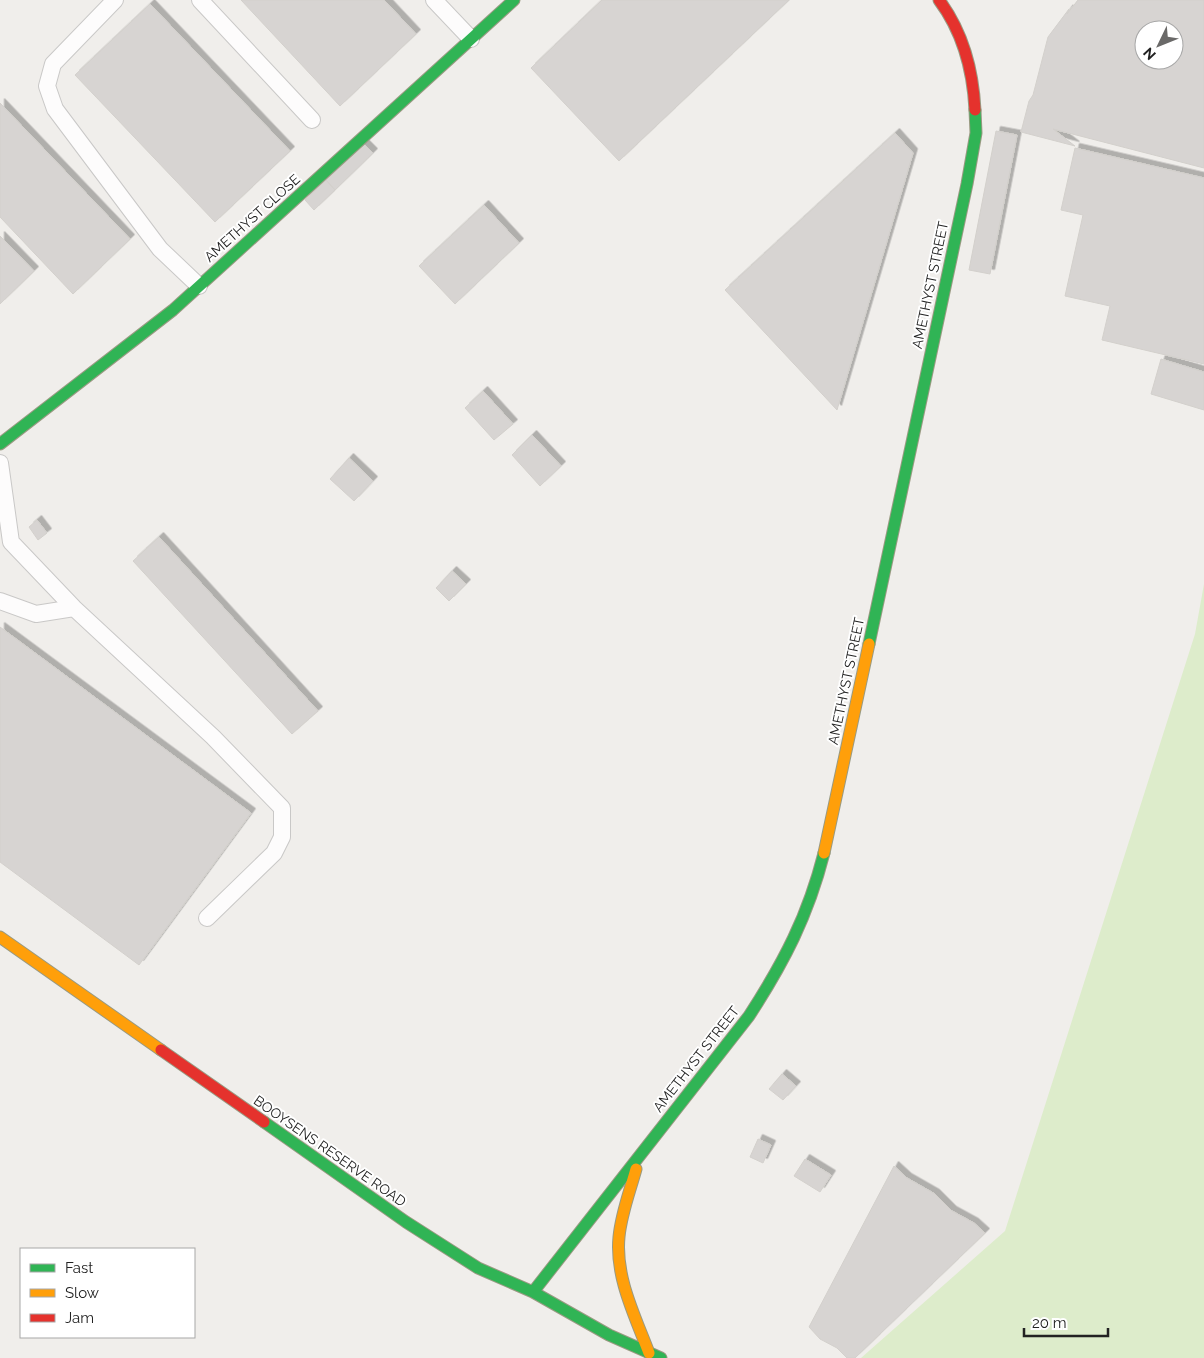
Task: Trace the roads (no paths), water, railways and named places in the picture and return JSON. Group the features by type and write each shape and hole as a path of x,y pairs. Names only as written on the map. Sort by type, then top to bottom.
{"street":[{"name":"AMETHYST CLOSE","path":"0,444 173,310 514,0"},
{"name":"AMETHYST STREET","path":"533,1292 748,1016 768,987 804,918 820,868 959,223 976,133 974,88 967,55 951,16 939,0"},
{"name":"BOOYSENS RESERVE ROAD","path":"0,936 406,1222 478,1268 533,1292 609,1336 661,1358"},
{"path":"640,1155 622,1217 618,1238 618,1260 625,1287 649,1353"}],"lane":[{"path":"115,0 53,64 46,86 55,108 160,248 199,286"},
{"path":"200,0 312,120"},
{"path":"434,0 470,39"},
{"path":"0,463 11,542 74,608 213,737 282,808 282,837 274,853 207,918"},
{"path":"0,601 36,614 74,608"}]}
